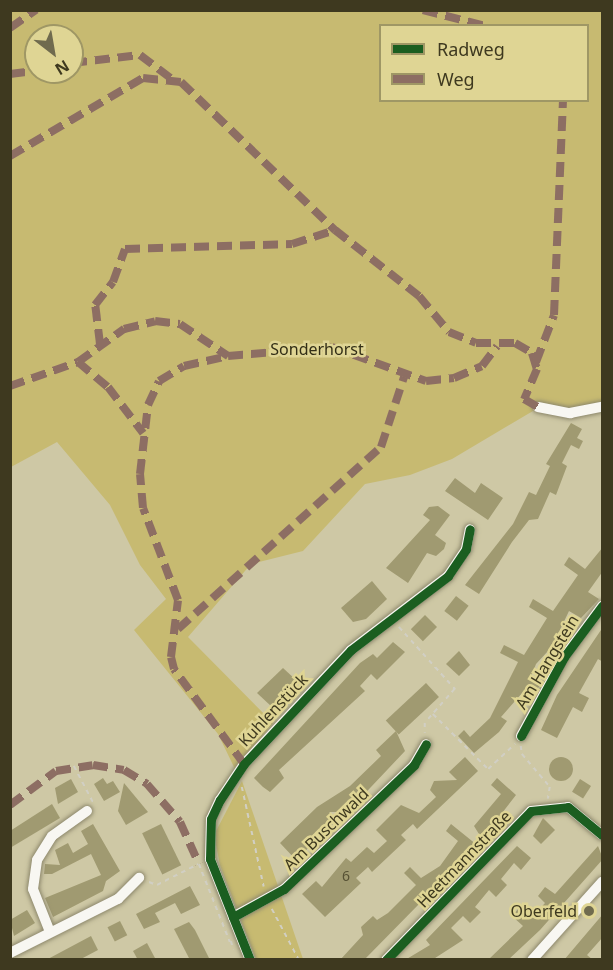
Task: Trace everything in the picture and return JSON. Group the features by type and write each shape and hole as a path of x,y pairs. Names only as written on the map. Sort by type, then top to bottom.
{"street":[{"path":"538,407 570,413 603,407"},
{"name":"Kuhlenstück","path":"250,960 213,872 208,839 211,819 236,776 351,650 442,583 466,549 470,529"},
{"name":"Am Hangstein","path":"521,736 564,657 603,606"},
{"name":"Am Buschwald","path":"233,917 268,900 414,765 426,744"},
{"path":"547,806 568,807 603,835"},
{"name":"Heetmannstraße","path":"386,960 531,811 547,806"},
{"path":"50,932 34,895 37,860 52,836 87,811"},
{"path":"10,953 118,899 139,878"},
{"path":"536,958 603,882"}],"path":[{"path":"403,631 455,689 425,723 426,744"},
{"path":"433,714 488,769 513,746"},
{"path":"522,754 550,787 547,806"},
{"path":"74,766 95,803 87,811"},
{"path":"236,776 248,803 268,900 298,960"},
{"path":"139,878 157,885 199,864 230,942"}],"green space":[{"name":"Sonderhorst","path":"11,11 602,11 602,405 582,412 538,408 452,459 410,475 365,484 303,551 251,564 188,637 273,723 235,769 218,734 134,630 166,599 140,565 110,505 57,442 11,467"},
{"path":"242,781 303,959 256,959 220,865 214,835"}],"building":[{"path":"571,423 582,429 577,438 583,441 579,449 571,445 562,463 567,466 556,495 550,492 538,519 529,520 479,594 465,585 513,524 529,492 536,495 550,466 546,464"},
{"path":"455,478 475,493 481,483 503,498 488,520 445,491"},
{"path":"438,506 450,515 435,535 446,543 444,549 436,556 427,553 408,583 386,568 430,520 423,515 429,507"},
{"path":"603,547 603,571 588,592 599,599 581,618 569,611 558,634 567,640 556,656 548,651 536,664 531,677 541,683 532,698 523,692 501,717 507,721 499,732 474,753 458,736 464,730 470,737 490,718 518,662 500,653 504,645 524,655 547,618 529,607 533,599 553,611 578,575 564,565 569,557 585,569"},
{"path":"372,581 387,599 366,619 353,622 341,608"},
{"path":"456,596 469,606 457,621 444,611"},
{"path":"425,615 437,627 423,641 411,629"},
{"path":"603,627 603,662 598,659 579,693 589,698 582,712 573,707 557,738 541,730 557,695"},
{"path":"393,642 405,652 377,680 371,674 360,686 365,691 279,770 284,778 270,792 263,787 254,778 360,663 373,654 377,658"},
{"path":"459,651 470,665 459,676 446,664"},
{"path":"283,668 296,680 272,707 257,693"},
{"path":"426,683 439,697 399,734 386,721"},
{"path":"396,731 405,751 354,805 344,812 329,812 337,820 296,860 280,843 317,807 350,786 381,756 376,750"},
{"path":"465,757 478,771 417,829 413,824 401,835 406,840 372,872 368,867 356,878 361,883 325,917 302,894 316,881 322,887 346,858 351,862 367,847 374,853 387,841 376,830 401,805 419,813 436,797 430,790 434,781 457,780 449,772"},
{"path":"561,757 566,758 572,764 572,774 566,780 561,781 556,780 550,774 549,769 550,764 556,758"},
{"path":"103,778 107,784 113,781 120,792 104,801 94,784"},
{"path":"497,778 516,795 482,839 474,826 501,794 491,785"},
{"path":"71,779 78,792 58,804 55,788"},
{"path":"580,779 591,786 583,799 572,792"},
{"path":"124,783 148,812 126,825 118,811"},
{"path":"52,804 60,818 10,848 10,831"},
{"path":"543,818 555,830 541,844 533,836"},
{"path":"93,824 120,871 106,881 103,891 53,917 45,898 101,875 91,854 52,874 44,874 45,864 60,865 55,850 68,843 73,853 88,844 81,831"},
{"path":"161,824 181,865 162,875 142,833"},
{"path":"451,824 477,845 364,960 340,960 363,935 361,927 373,916 377,920 388,913 416,885 404,873 410,867 421,878 440,866 458,841 446,831"},
{"path":"517,846 531,858 521,870 514,863 501,879 507,885 496,897 489,890 475,907 481,912 470,923 463,916 451,928 463,940 432,960 405,960 430,945 426,940"},
{"path":"598,846 603,859 540,930 508,960 488,960 523,926 512,916 518,909 524,906 534,915 545,903 538,896 545,887 555,894"},
{"path":"190,886 200,905 181,914 175,903 155,913 160,922 144,929 136,914"},
{"path":"27,910 35,923 14,936 10,920"},
{"path":"603,914 603,937 587,955 593,960 564,960"},
{"path":"120,921 127,935 115,942 108,927"},
{"path":"189,922 210,960 190,960 174,929"},
{"path":"91,936 98,950 79,960 46,960"},
{"path":"147,943 156,960 138,960 133,951"}],"marked path":[{"path":"10,28 36,10"},
{"path":"423,10 478,24"},
{"path":"84,62 140,55 170,78"},
{"path":"10,74 24,72"},
{"path":"10,156 143,78 181,82 335,230 419,296 449,332 476,343 515,343 532,353 537,369 524,399 538,407"},
{"path":"536,362 554,315 563,102"},
{"path":"100,344 95,305 113,282 125,249 292,244 335,230"},
{"path":"10,386 78,362 124,329 155,321 180,324 228,356"},
{"path":"244,764 174,669 171,657 178,600 143,508 140,474 148,405 159,381 184,366 228,356 332,347 426,381 454,378 482,366 497,346"},
{"path":"78,362 108,387 143,433"},
{"path":"178,629 381,447 404,377"},
{"path":"10,805 56,771 93,765 124,770 147,784 180,822 199,864"}],"cycle path":[{"path":"250,960 210,859 211,819 220,800 244,764 351,650 448,576 466,549 470,529"},
{"path":"521,736 564,657 602,606"},
{"path":"233,917 284,889 414,765 426,744"},
{"path":"386,960 531,811 568,807 602,835"}],"place":[{"name":"Oberfeld","path":"589,911"}]}
